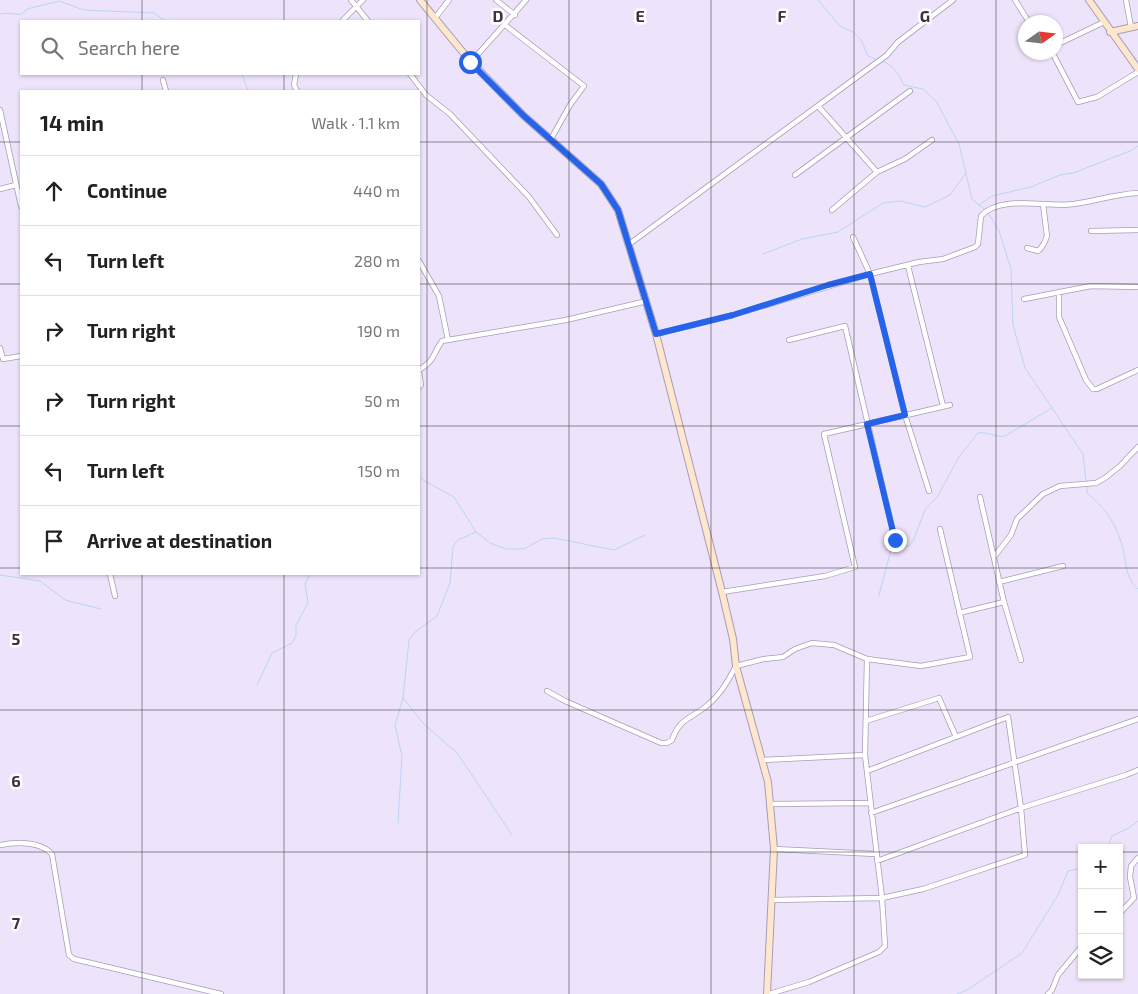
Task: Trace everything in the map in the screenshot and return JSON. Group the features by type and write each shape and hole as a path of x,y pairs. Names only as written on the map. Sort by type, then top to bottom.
{"street":[{"path":"351,0 367,20"},
{"path":"343,20 363,0"},
{"path":"420,0 470,62 524,116 601,184 618,210 656,334 722,592 733,639 736,666 763,760 771,804 774,849 768,994 809,982 879,952 885,946 882,898 865,754 867,660"},
{"path":"435,18 449,0"},
{"path":"496,0 515,15"},
{"path":"470,62 515,15 526,0"},
{"path":"628,245 887,55 898,42 954,0"},
{"path":"1015,0 1025,15"},
{"path":"1056,60 1078,102 1097,97 1138,71 1088,0"},
{"path":"1110,32 1135,27 1126,0"},
{"path":"1063,42 1104,22"},
{"path":"505,25 584,86 570,105 551,139"},
{"path":"296,75 294,85 296,90"},
{"path":"411,75 426,95 450,114 529,197 557,235"},
{"path":"163,80 166,90"},
{"path":"795,176 910,91"},
{"path":"818,106 877,172"},
{"path":"0,110 20,202"},
{"path":"832,210 877,172 906,159 932,140"},
{"path":"0,149 8,147"},
{"path":"0,189 16,185"},
{"path":"656,334 733,315 828,285 870,274 943,259 975,247 978,244 981,216 990,209 1016,204 1075,204 1123,194 1138,193"},
{"path":"1027,248 1038,251 1046,240 1043,204"},
{"path":"1091,231 1138,230"},
{"path":"853,237 870,274 905,415 929,491"},
{"path":"420,263 439,296 448,340"},
{"path":"908,266 943,406"},
{"path":"1024,300 1091,286 1138,287"},
{"path":"1059,293 1059,317 1086,380 1093,389 1097,390 1138,370"},
{"path":"420,370 432,362 436,349 442,341 566,320 647,301"},
{"path":"789,340 844,326 895,540"},
{"path":"0,348 3,360 20,356"},
{"path":"722,592 825,576 855,567 824,434 950,405"},
{"path":"994,557 1010,536 1017,519 1043,494 1060,486 1096,483 1106,478 1138,447"},
{"path":"980,496 999,582 1021,660"},
{"path":"547,691 565,701 661,743 667,743 672,740 676,729 681,723 710,703 724,687 736,666 764,659 783,657 795,649 812,643 834,645 867,660 921,666 970,657 940,529"},
{"path":"999,582 1064,566"},
{"path":"110,575 115,596"},
{"path":"959,613 1004,602"},
{"path":"866,721 939,698 956,737"},
{"path":"772,900 882,898 923,890 1025,855 1021,808 1008,717 867,771"},
{"path":"871,813 1015,764 1138,719"},
{"path":"763,760 865,754"},
{"path":"877,861 1021,808 1138,770"},
{"path":"771,804 871,803"},
{"path":"0,845 12,843 34,844 47,849 52,854 69,955 74,960 221,994"},
{"path":"774,849 876,854"},
{"path":"1123,910 1134,898 1130,877 1131,866 1138,858"},
{"path":"1048,994 1052,990 1058,975 1078,951"}],"waterway":[{"path":"818,0 840,26 853,32 861,40 868,56 878,60"},
{"path":"0,14 22,14 27,9 59,1 84,10 154,13 164,20"},
{"path":"881,61 892,67 904,85 923,89 936,101 959,144 972,199 985,210"},
{"path":"242,75 248,90"},
{"path":"979,205 992,196 1031,187 1060,175 1073,173 1130,151 1138,146"},
{"path":"763,254 802,239 838,232 883,203 900,201 925,207 950,195 966,173"},
{"path":"988,213 999,231 1011,269 1013,325 1025,368 1083,454 1086,482"},
{"path":"879,595 892,546 909,546 913,541 925,510 937,497 959,457 978,433 1005,436 1052,408"},
{"path":"420,476 423,480 454,497 476,532 490,543 506,549 524,549 542,539 554,538 614,550 645,535"},
{"path":"1087,486 1087,493 1103,508 1117,531 1130,579 1138,589"},
{"path":"398,823 402,756 395,725 403,698 409,640 415,632 437,616 450,583 453,547 458,540 476,532"},
{"path":"0,575 40,581 65,600 101,609"},
{"path":"257,685 272,653 292,643 296,636 296,625 308,603 305,584 310,575"},
{"path":"403,698 423,723 458,754 512,835"},
{"path":"1109,844 1112,836 1129,828 1138,821"},
{"path":"957,994 967,990 1022,953 1058,895 1068,871 1078,869"}],"route":[{"path":"470,62 524,116 601,184 618,210 656,334 733,315 828,285 870,274 905,415 867,424 895,540"}]}
